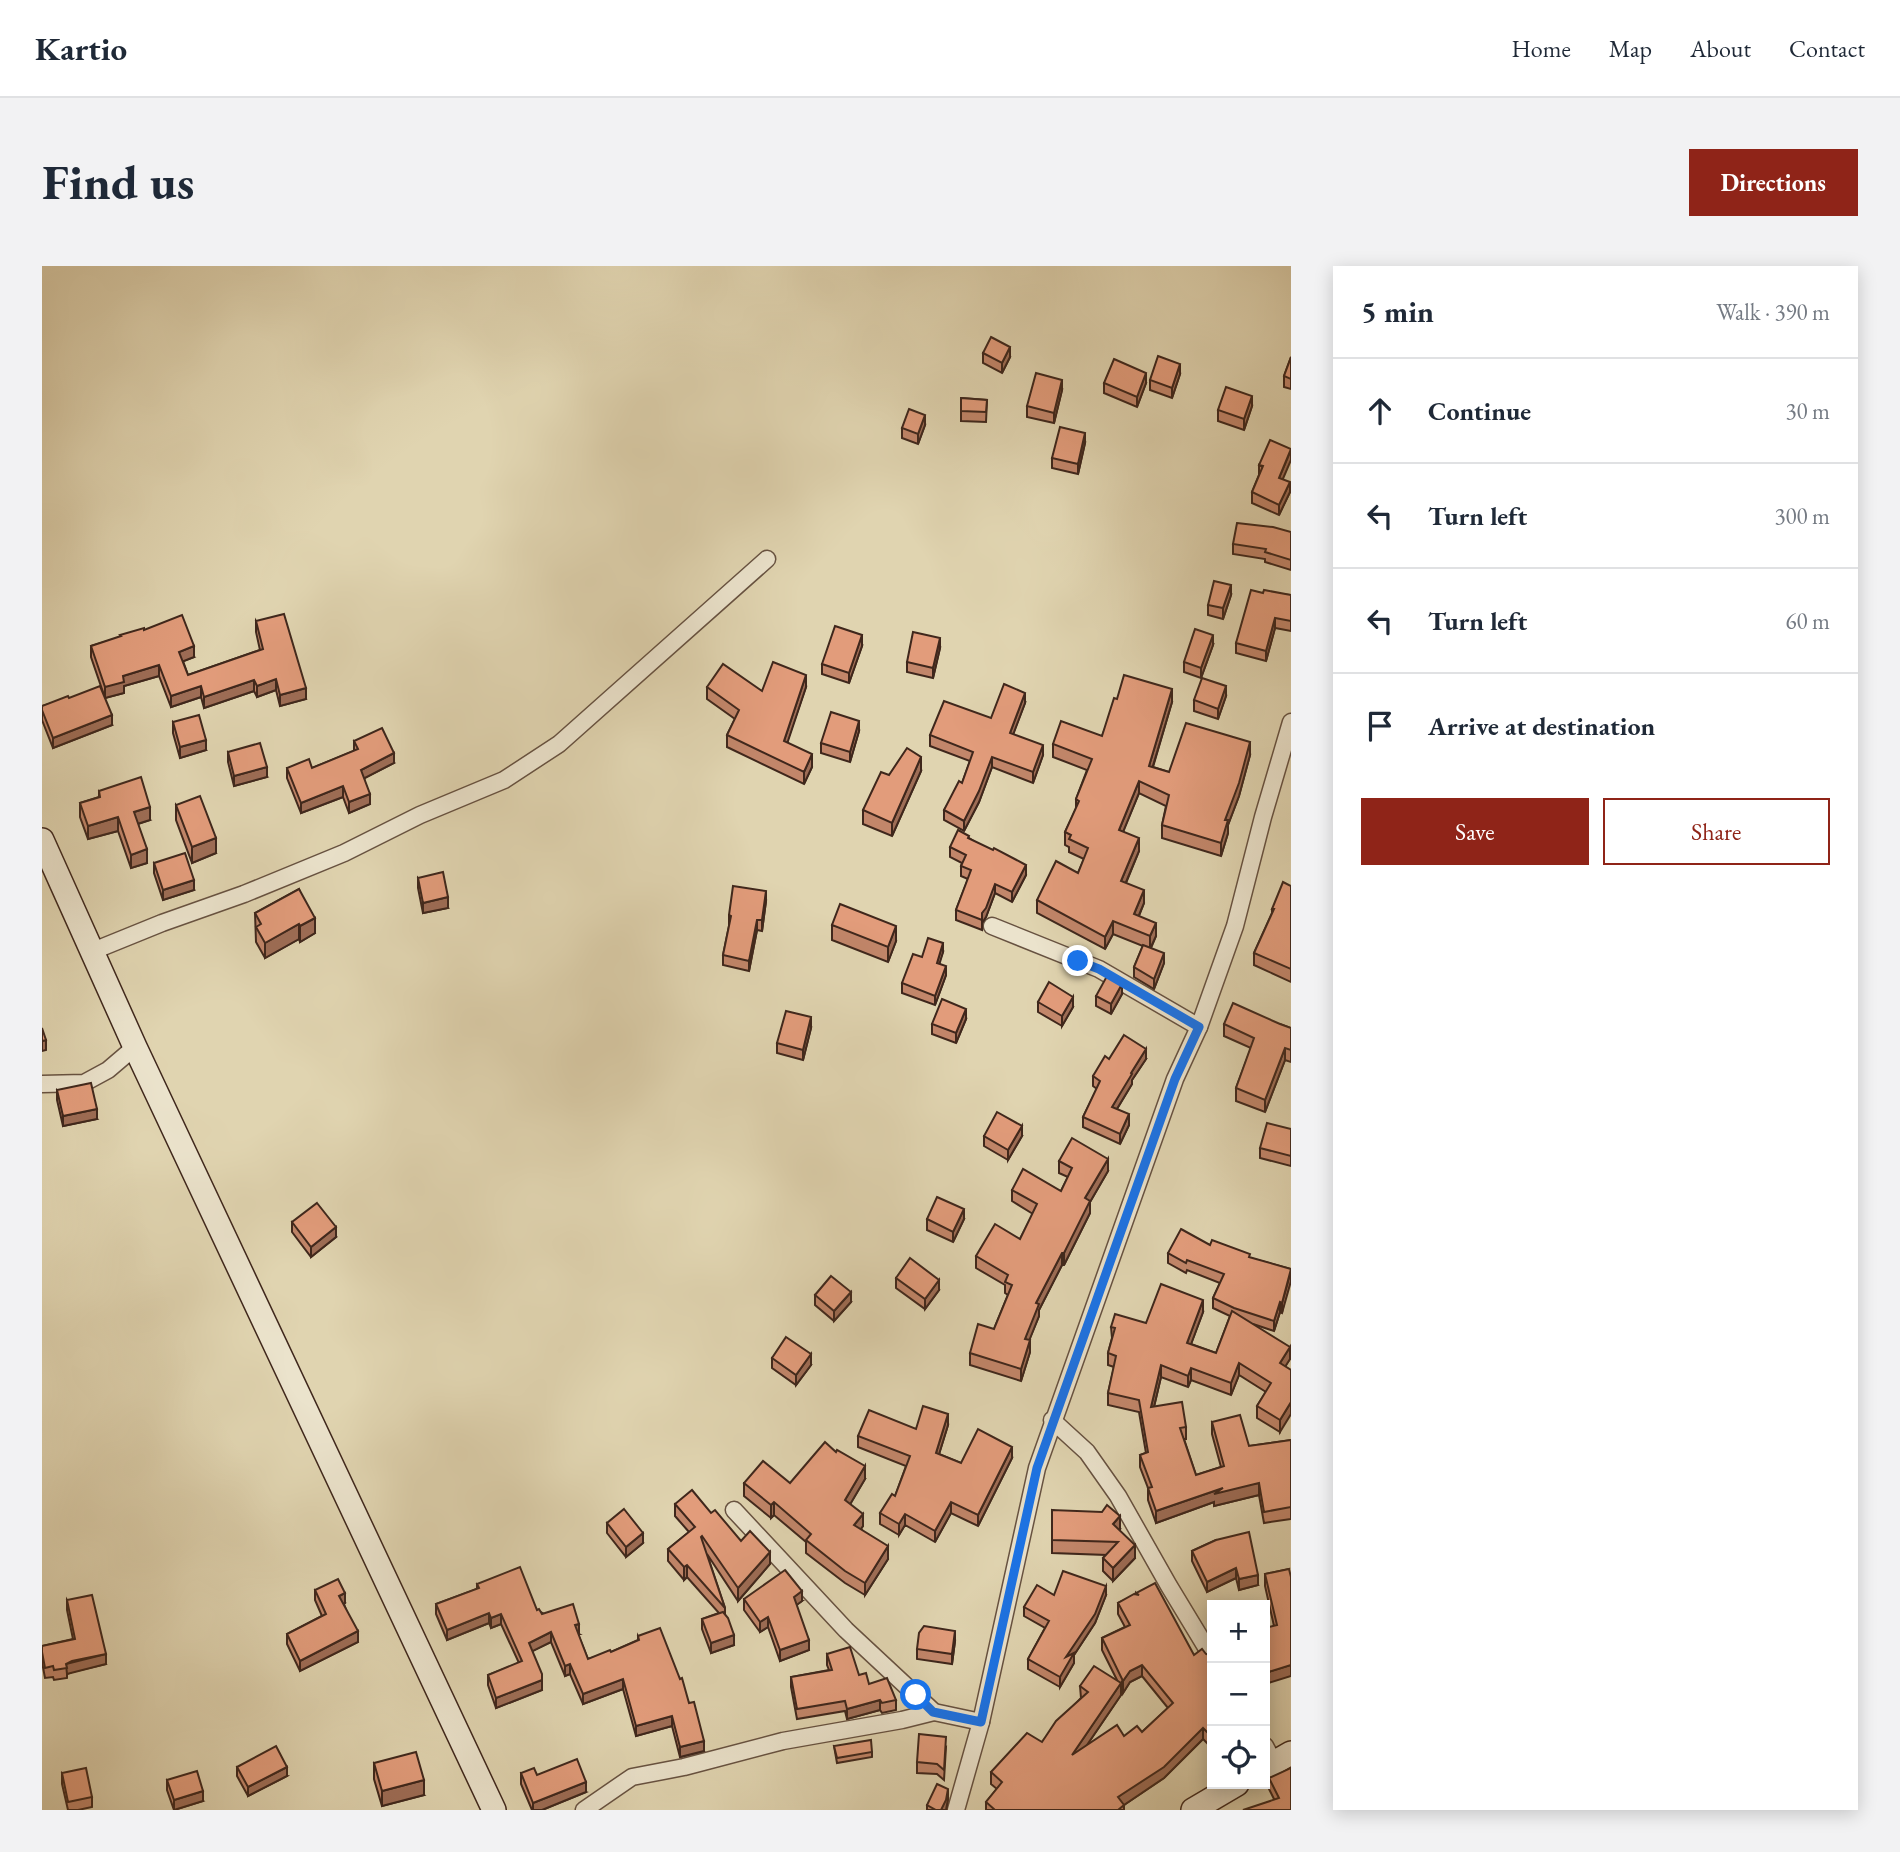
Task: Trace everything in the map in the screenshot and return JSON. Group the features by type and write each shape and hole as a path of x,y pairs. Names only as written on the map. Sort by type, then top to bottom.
{"main road":[{"path":"42,841 135,1047 494,1810"},
{"path":"1196,1809 1229,1789"}],"street":[{"path":"93,951 331,858 420,815 504,780 559,744 767,559"},
{"path":"956,1810 981,1722 1037,1468 1175,1079 1199,1027 1235,926 1291,722"},
{"path":"992,926 1099,969 1199,1027"},
{"path":"42,1084 84,1083 108,1070 135,1047"},
{"path":"1052,1420 1087,1452 1118,1496 1207,1649"},
{"path":"734,1510 846,1630 933,1712"},
{"path":"584,1810 632,1777 684,1768 783,1741 933,1712 981,1722"}],"building":[{"path":"991,337 1010,347 1002,363 983,353"},
{"path":"1158,356 1180,364 1172,388 1150,380"},
{"path":"1291,357 1291,379 1284,376"},
{"path":"1114,359 1146,373 1137,397 1104,383"},
{"path":"1036,373 1062,380 1054,413 1027,406"},
{"path":"1226,387 1252,396 1244,419 1218,410"},
{"path":"961,398 987,400 986,412 961,411"},
{"path":"909,409 925,415 918,434 902,428"},
{"path":"1060,427 1085,433 1078,464 1052,458"},
{"path":"1270,440 1291,449 1279,478 1290,482 1279,505 1252,492 1263,466 1259,465"},
{"path":"1237,523 1291,532 1291,560 1265,552 1266,549 1233,544"},
{"path":"1214,581 1231,585 1223,608 1208,605"},
{"path":"1251,590 1291,595 1291,621 1275,618 1266,651 1236,643"},
{"path":"284,614 306,688 280,695 276,679 257,686 254,680 204,697 201,686 171,696 159,665 123,676 124,682 105,687 91,646 182,615 194,646 179,652 188,675 263,649 256,621"},
{"path":"835,626 862,635 849,673 822,664"},
{"path":"1195,629 1213,635 1201,668 1184,662"},
{"path":"913,632 940,638 933,668 907,662"},
{"path":"773,662 806,675 784,741 812,754 804,772 727,735 739,710 707,687 723,664 762,691"},
{"path":"1124,675 1172,689 1149,766 1169,772 1186,723 1250,742 1225,820 1228,820 1221,843 1162,825 1169,795 1139,781 1119,830 1139,838 1121,881 1144,890 1134,914 1156,923 1150,936 1113,921 1105,937 1037,900 1056,861 1078,873 1088,848 1069,839 1071,835 1065,832 1079,801 1076,799 1092,759 1053,744 1061,721 1102,736"},
{"path":"1202,678 1226,686 1218,709 1194,700"},
{"path":"1004,684 1025,693 1010,733 1043,745 1033,772 992,757 964,821 944,810 959,781 962,783 973,752 930,735 944,701 991,718"},
{"path":"100,686 112,715 53,738 42,706"},
{"path":"831,712 859,721 850,752 821,743"},
{"path":"199,715 206,740 180,747 173,722"},
{"path":"382,728 394,753 361,770 370,794 349,802 343,786 301,803 287,768 309,759 312,768 358,749 354,741"},
{"path":"260,743 267,767 234,776 228,752"},
{"path":"907,748 921,757 892,823 863,810 881,772 889,775"},
{"path":"141,777 150,807 134,812 147,849 131,855 118,817 88,826 80,803 100,797 99,791"},
{"path":"200,796 216,838 192,847 176,805"},
{"path":"958,830 969,836 968,838 1026,865 1012,892 995,884 982,913 982,920 956,910 971,870 961,866 966,855 950,847"},
{"path":"185,853 194,880 163,890 154,863"},
{"path":"443,872 448,897 423,903 418,878"},
{"path":"1283,882 1291,886 1291,969 1254,953"},
{"path":"733,886 766,891 762,920 757,920 749,961 723,955 731,916"},
{"path":"299,889 315,918 265,943 256,927 261,924 255,913"},
{"path":"840,904 896,926 888,947 832,925"},
{"path":"928,938 943,943 937,963 946,966 935,996 902,983 913,954 922,957"},
{"path":"1143,945 1164,953 1154,979 1134,967"},
{"path":"1107,976 1122,984 1111,1004 1096,996"},
{"path":"1049,982 1073,997 1062,1016 1038,1002"},
{"path":"942,999 966,1009 956,1033 932,1024"},
{"path":"1233,1003 1291,1028 1291,1050 1285,1048 1265,1100 1236,1088 1254,1038 1224,1024"},
{"path":"786,1011 811,1017 803,1050 777,1043"},
{"path":"1124,1035 1146,1049 1112,1107 1129,1114 1120,1134 1083,1117 1100,1081 1093,1076 1105,1056 1109,1059"},
{"path":"91,1083 97,1109 63,1116 57,1090"},
{"path":"997,1112 1022,1126 1008,1150 984,1136"},
{"path":"1267,1123 1291,1129 1291,1156 1260,1148"},
{"path":"1072,1138 1108,1159 1085,1198 1090,1201 1036,1303 1039,1304 1025,1339 1030,1340 1021,1369 970,1353 978,1324 994,1329 1012,1285 1005,1282 1008,1275 976,1256 995,1224 1020,1239 1037,1204 1012,1190 1023,1169 1061,1191 1072,1168 1059,1161"},
{"path":"937,1197 964,1209 953,1232 927,1219"},
{"path":"317,1203 336,1227 311,1247 292,1222"},
{"path":"1181,1229 1210,1245 1212,1240 1250,1254 1249,1257 1291,1269 1274,1321 1213,1298 1224,1274 1187,1260 1186,1263 1168,1253"},
{"path":"910,1258 939,1280 925,1299 896,1278"},
{"path":"831,1276 851,1292 834,1311 815,1295"},
{"path":"1161,1284 1203,1300 1187,1343 1216,1353 1232,1311 1290,1347 1280,1363 1291,1370 1291,1402 1280,1420 1257,1406 1271,1383 1239,1363 1231,1383 1191,1368 1188,1376 1161,1365 1151,1407 1182,1402 1186,1427 1180,1428 1196,1475 1224,1466 1212,1422 1240,1415 1249,1446 1291,1440 1291,1507 1264,1512 1259,1483 1214,1494 1223,1488 1156,1511 1148,1488 1152,1487 1140,1455 1148,1452 1139,1400 1108,1393 1116,1356 1108,1353 1115,1328 1111,1327 1115,1314 1146,1323"},
{"path":"786,1337 811,1354 796,1375 772,1358"},
{"path":"923,1406 948,1414 936,1453 961,1463 978,1429 1012,1447 978,1515 951,1502 935,1531 905,1514 899,1524 880,1513 892,1494 895,1496 910,1456 858,1436 869,1410 916,1429"},
{"path":"825,1442 836,1452 837,1450 865,1466 845,1500 863,1514 854,1525 888,1546 865,1583 806,1540 811,1534 774,1502 771,1505 744,1483 763,1461 790,1483"},
{"path":"692,1490 711,1513 715,1510 741,1541 750,1531 770,1552 738,1588 701,1537 725,1608 687,1565 684,1567 668,1549 695,1527 675,1504"},
{"path":"1107,1505 1120,1516 1113,1524 1135,1545 1113,1568 1103,1558 1118,1542 1052,1540 1052,1510 1102,1512"},
{"path":"624,1509 643,1533 626,1547 607,1523"},
{"path":"1249,1532 1258,1575 1239,1579 1236,1568 1207,1582 1192,1551 1216,1540"},
{"path":"520,1567 537,1610 542,1614 573,1604 579,1624 575,1625 588,1659 639,1640 638,1636 660,1628 680,1679 682,1678 689,1703 694,1702 704,1741 680,1747 672,1716 636,1726 623,1679 583,1694 570,1664 565,1666 551,1632 529,1643 542,1680 496,1698 488,1675 522,1661 501,1614 491,1618 489,1613 447,1630 436,1604 479,1588 477,1584"},
{"path":"1289,1569 1291,1577 1291,1665 1270,1671 1270,1627 1277,1625 1265,1574"},
{"path":"785,1570 802,1591 794,1597 809,1640 780,1650 768,1617 760,1622 744,1599"},
{"path":"1063,1571 1106,1586 1095,1614 1066,1657 1074,1653 1060,1677 1028,1659 1049,1621 1024,1607 1037,1585 1054,1595"},
{"path":"338,1579 345,1593 339,1596 358,1631 300,1661 287,1634 326,1614 315,1590"},
{"path":"1155,1583 1194,1655 1202,1649 1207,1654 1207,1732 1203,1728 1164,1767 1118,1797 1124,1805 1118,1810 995,1810 986,1802 1002,1782 991,1772 1027,1733 1042,1742 1056,1721 1088,1692 1080,1686 1094,1666 1121,1683 1072,1755 1117,1725 1124,1736 1137,1726 1142,1732 1173,1703 1142,1665 1130,1671 1123,1681 1102,1638 1130,1625 1118,1603 1134,1594 1139,1595 1136,1593"},
{"path":"92,1595 106,1654 72,1661 66,1664 67,1668 45,1668 42,1646 75,1639 67,1600"},
{"path":"723,1612 734,1635 711,1643 702,1619"},
{"path":"924,1626 955,1631 952,1654 917,1649 919,1633"},
{"path":"850,1647 859,1675 866,1673 869,1684 887,1678 896,1700 882,1703 880,1700 847,1709 845,1701 797,1709 791,1677 832,1670 827,1654"},
{"path":"919,1734 946,1737 944,1770 937,1764 917,1762"},
{"path":"871,1740 872,1752 837,1758 834,1746"},
{"path":"276,1746 287,1767 248,1787 237,1767"},
{"path":"416,1752 424,1780 382,1791 374,1763"},
{"path":"577,1759 586,1782 533,1803 521,1773 534,1768 537,1775"},
{"path":"86,1768 92,1797 68,1802 62,1773"},
{"path":"1291,1768 1291,1810 1243,1810 1279,1798 1270,1778"},
{"path":"197,1771 203,1791 174,1800 167,1780"},
{"path":"937,1784 948,1789 941,1810 927,1805"}],"route":[{"path":"916,1695 933,1712 981,1722 1037,1468 1052,1420 1175,1079 1199,1027 1099,969 1078,961"}]}
